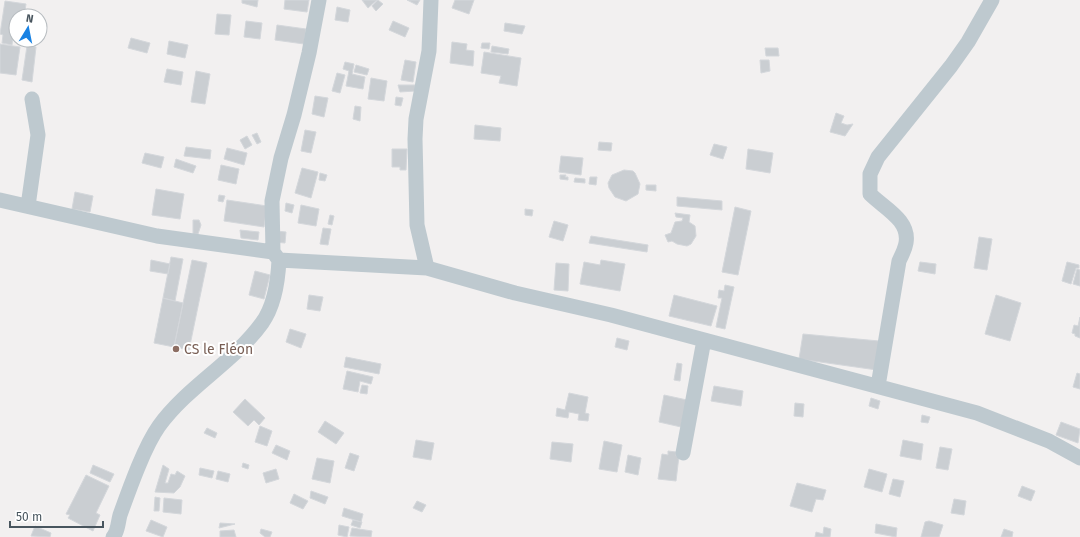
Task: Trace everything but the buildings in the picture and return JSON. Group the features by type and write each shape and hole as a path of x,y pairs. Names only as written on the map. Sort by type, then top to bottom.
{"street":[{"path":"112,537 115,534 120,516 140,465 158,428 177,403 229,358 262,323 270,306 278,280 272,201 281,158 294,115 309,53 319,0"},
{"path":"427,268 417,225 415,139 416,119 429,51 431,0"},
{"path":"878,386 900,261 906,243 906,230 897,216 880,205 870,194 870,174 878,157 956,60 992,0"},
{"path":"28,206 38,135 32,99"},
{"path":"0,200 156,236 276,256 427,268 515,293 611,315 977,413 1049,440 1080,458"},
{"path":"683,453 704,340"}],"place":[{"name":"CS le Fléon","path":"176,349"}]}
